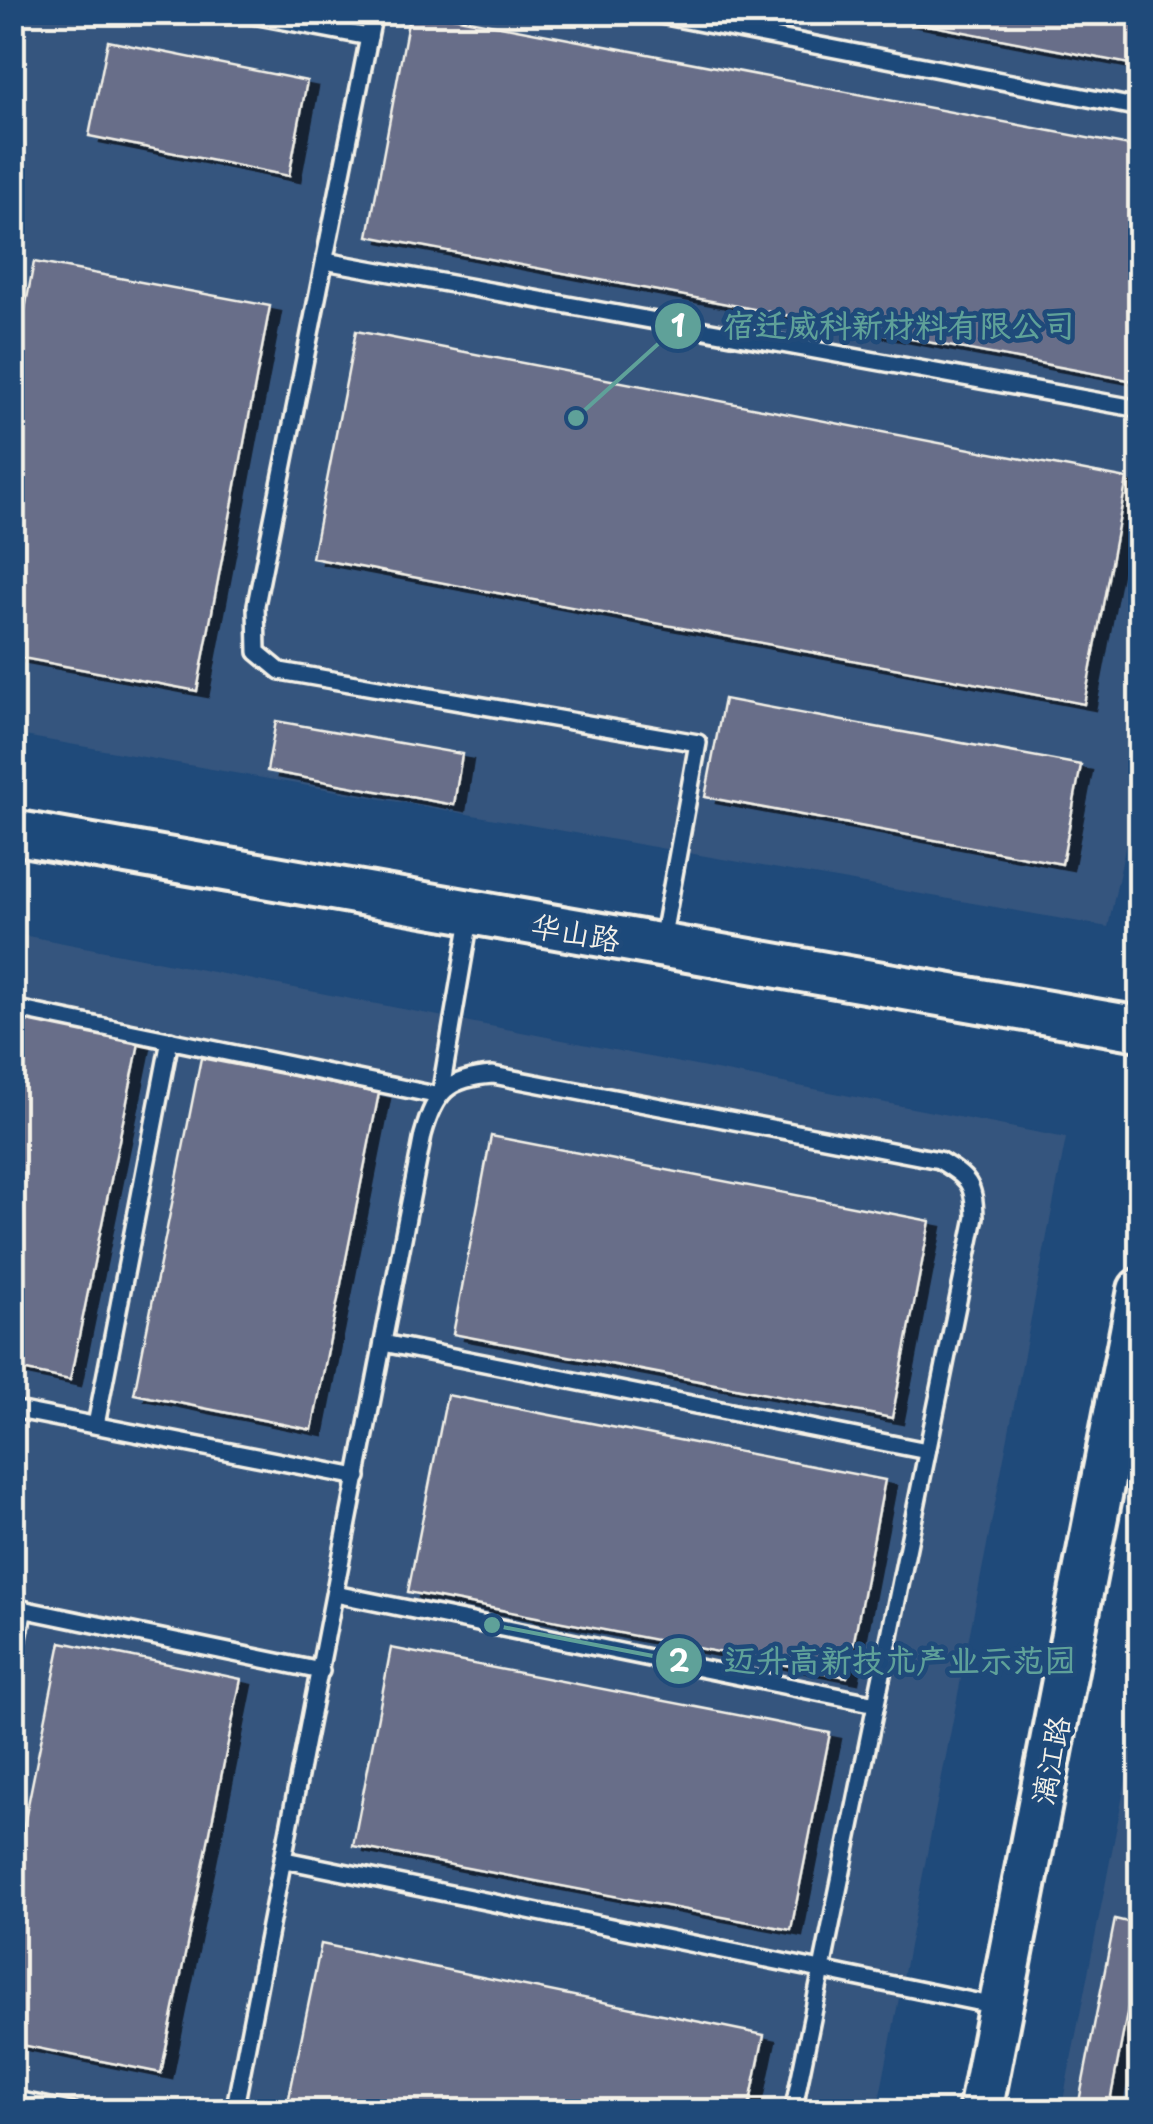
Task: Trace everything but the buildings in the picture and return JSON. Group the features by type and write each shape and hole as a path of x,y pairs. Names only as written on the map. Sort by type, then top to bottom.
{"street":[{"name":"华山路","path":"12,832 1140,1029"},
{"name":"漓江路","path":"980,2112 1000,2007 1124,1459 1140,1290"}],"lane":[{"path":"237,12 369,38"},
{"path":"374,12 256,605 258,652 280,671 698,744 661,945"},
{"path":"644,12 1140,108"},
{"path":"324,261 1140,409"},
{"path":"440,1096 471,912"},
{"path":"12,1008 440,1096"},
{"path":"96,1425 170,1040"},
{"path":"234,2112 423,1135 430,1108 446,1087 468,1077 494,1076 939,1160 965,1176 974,1193 974,1218 793,2112"},
{"path":"383,1343 928,1451"},
{"path":"12,1409 358,1477"},
{"path":"336,1594 876,1704"},
{"path":"12,1667 18,1608 321,1670"},
{"path":"285,1860 1000,2007"},
{"path":"12,2099 75,2112"}],"shaded area":[{"path":"12,13 1140,13 1140,779 1108,927 13,734 12,101 16,85 12,84"},
{"path":"12,933 1066,1138 877,2111 13,2111"},
{"path":"1140,1708 1140,2111 1061,2111"}],"place":[{"name":"宿迁威科新材料有限公司","path":"576,418"},
{"name":"迈升高新技术产业示范园","path":"492,1625"}]}
